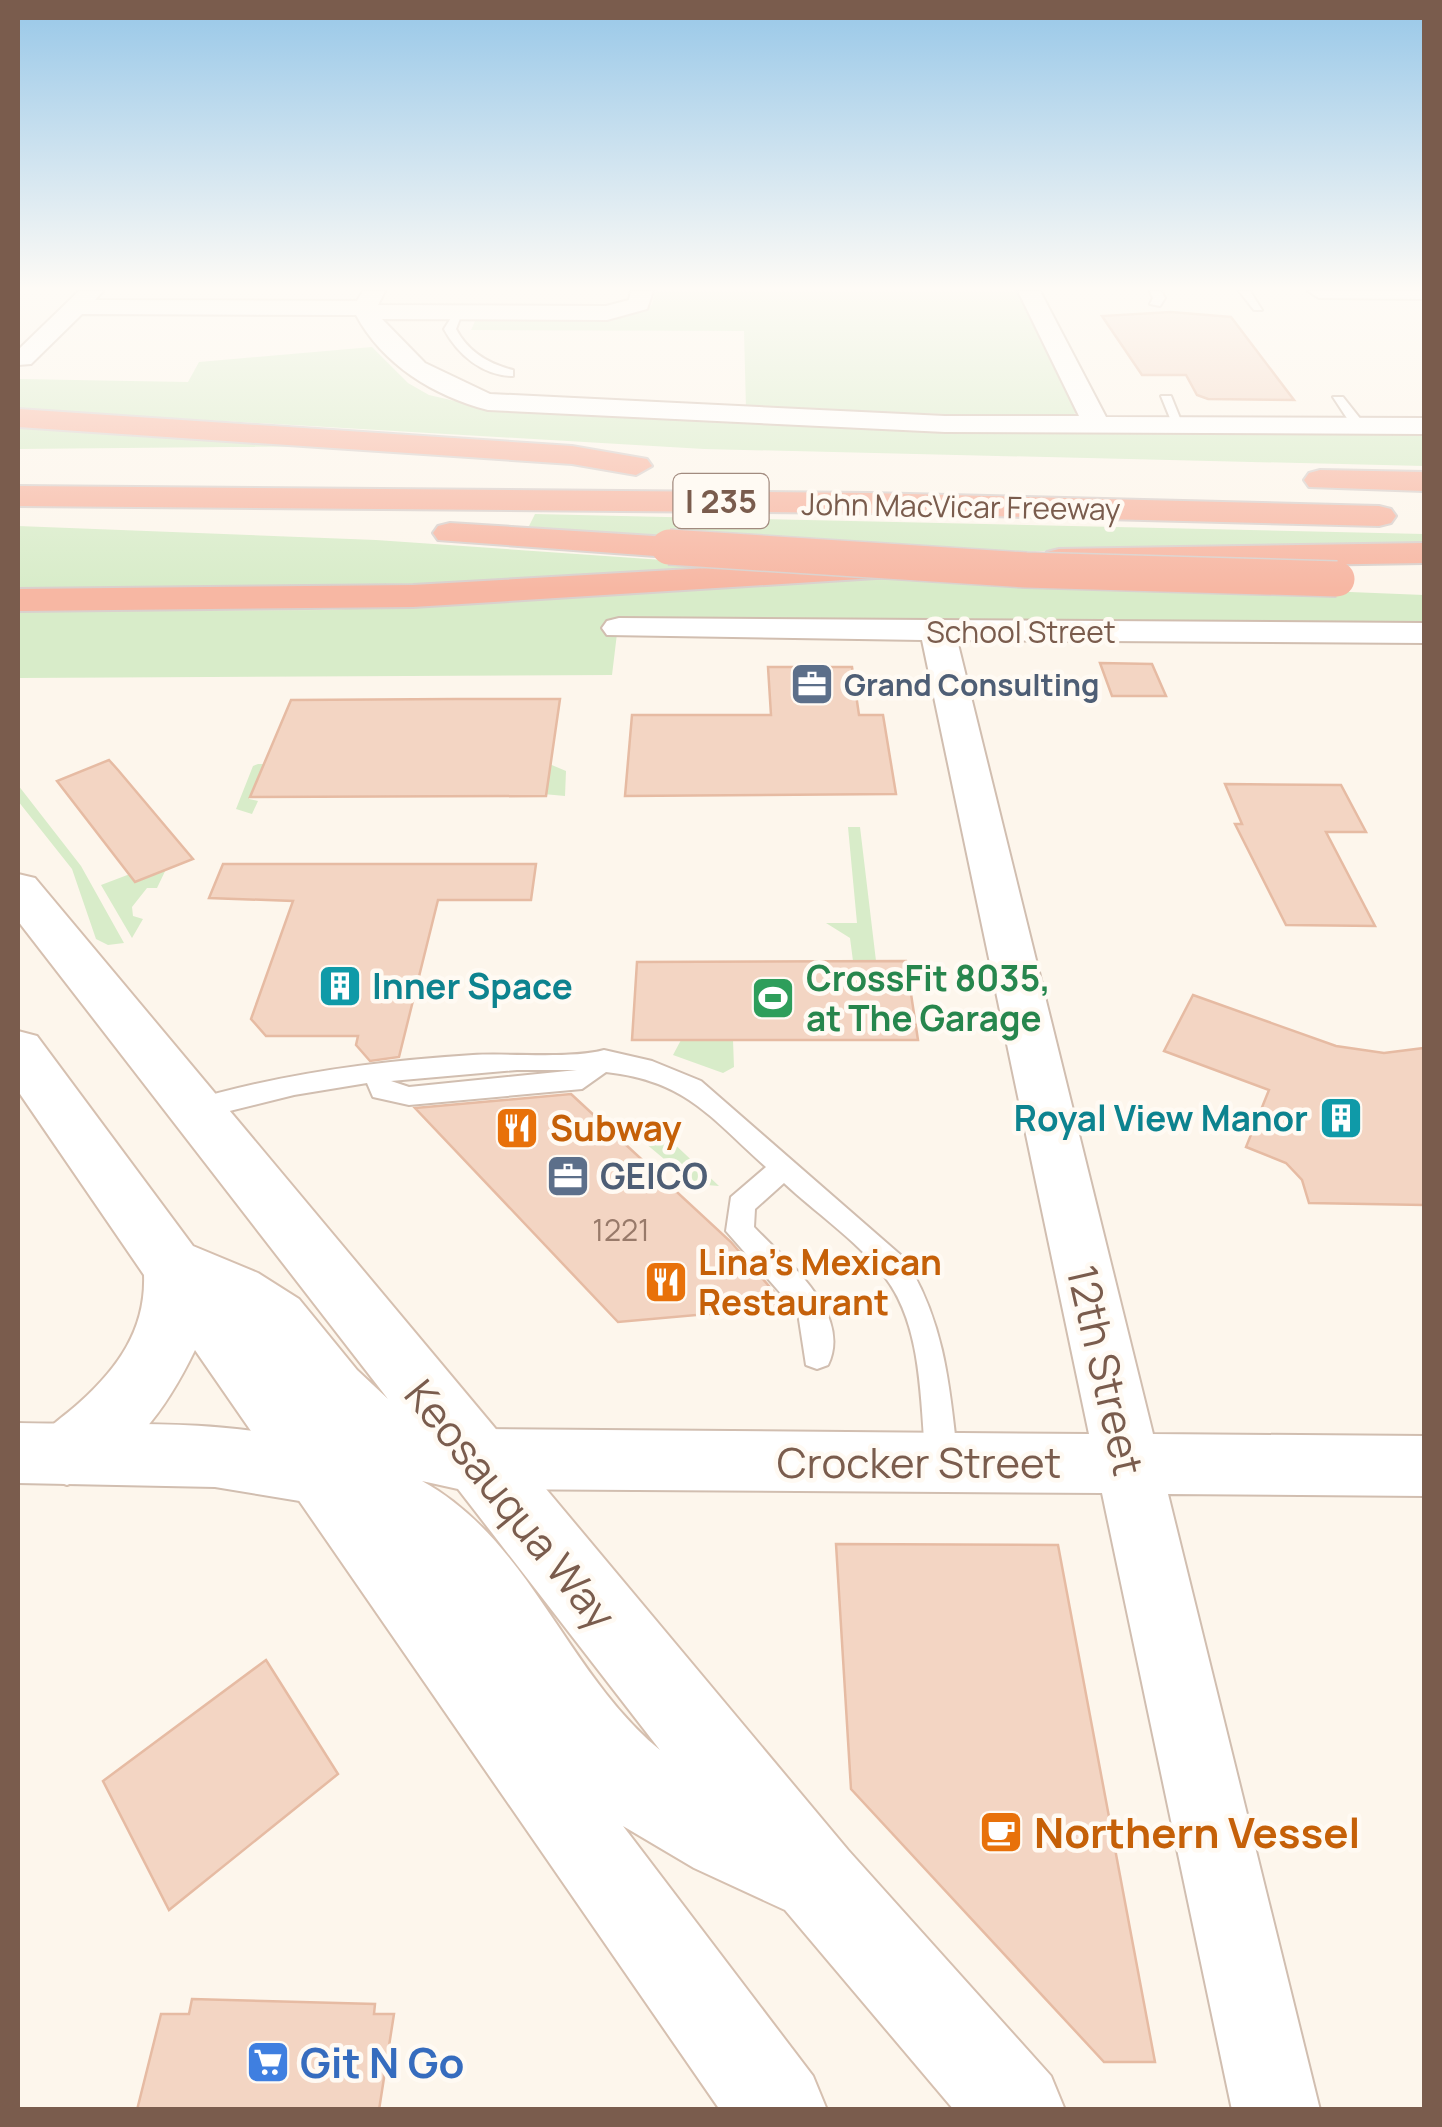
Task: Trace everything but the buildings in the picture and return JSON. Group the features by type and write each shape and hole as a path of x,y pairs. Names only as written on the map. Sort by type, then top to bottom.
{"highway":[{"path":"18,418 572,455 636,466"},
{"name":"I 235","path":"212,462 674,466"},
{"path":"1285,479 1424,481"},
{"name":"John MacVicar Freeway","path":"18,496 792,502 1405,517"},
{"path":"18,516 296,524 1008,569 1424,580"},
{"path":"18,600 413,596 1106,556 1424,552"}],"main road":[{"name":"Keosauqua Way","path":"18,889 817,1881 1017,2110"},
{"path":"18,1050 684,1984 780,2110"},
{"path":"42,1452 98,1434 116,1414 152,1363 176,1306 175,1266"},
{"path":"175,1266 261,1306 288,1330 347,1406 390,1440 434,1454 474,1458"},
{"path":"324,1475 377,1494 422,1521 473,1575 603,1753 662,1806 817,1881"}],"street":[{"path":"453,390 488,402 550,408 944,424 1424,426"},
{"path":"1079,390 1096,424"},
{"name":"School Street","path":"618,628 1424,633"},
{"name":"12th Street","path":"937,630 1276,2110"},
{"path":"42,1452 216,1457 324,1475"},
{"name":"Crocker Street","path":"474,1458 1424,1466"}],"lane":[{"path":"1166,399 1179,424"},
{"path":"1338,400 1359,426"},
{"path":"193,1110 269,1088 544,1060 604,1059 659,1070 681,1080 894,1266 915,1293 925,1324 942,1462"},
{"path":"784,1166 741,1204 740,1232 812,1308 817,1356"}],"green space":[{"path":"18,390 421,390 503,412 917,431 1424,433 1424,466 704,449 18,409"},
{"path":"746,390 1066,390 1077,413 1064,417 746,409"},
{"path":"18,425 343,446 18,449"},
{"path":"535,514 1424,534 1424,545 1128,547 957,555 528,528"},
{"path":"18,526 376,540 765,567 392,587 18,589"},
{"path":"915,574 1424,595 1424,622 619,617 612,675 18,678 18,611 329,610"},
{"path":"547,763 566,771 565,796 262,768 249,799 258,801 252,814 236,809 253,766 258,764"},
{"path":"18,785 81,866 124,943 108,945 96,939 72,869 18,801"},
{"path":"848,827 860,827 876,961 853,961 850,938 826,923 857,923"},
{"path":"157,863 169,863 157,888 147,888 132,907 133,916 143,919 132,938 101,885 130,874 137,882 152,876"},
{"path":"681,1040 733,1040 734,1067 723,1073 673,1055"},
{"path":"668,1138 719,1186 694,1184 645,1143"}],"place":[{"name":"Grand Consulting","path":"812,684"},
{"name":"Inner Space","path":"340,986"},
{"name":"CrossFit 8035, at The Garage","path":"773,998"},
{"name":"Royal View Manor","path":"1341,1118"},
{"name":"Subway","path":"517,1128"},
{"name":"GEICO","path":"568,1176"},
{"name":"Lina's Mexican Restaurant","path":"666,1282"},
{"name":"Northern Vessel","path":"1001,1832"},
{"name":"Git N Go","path":"268,2062"}]}
